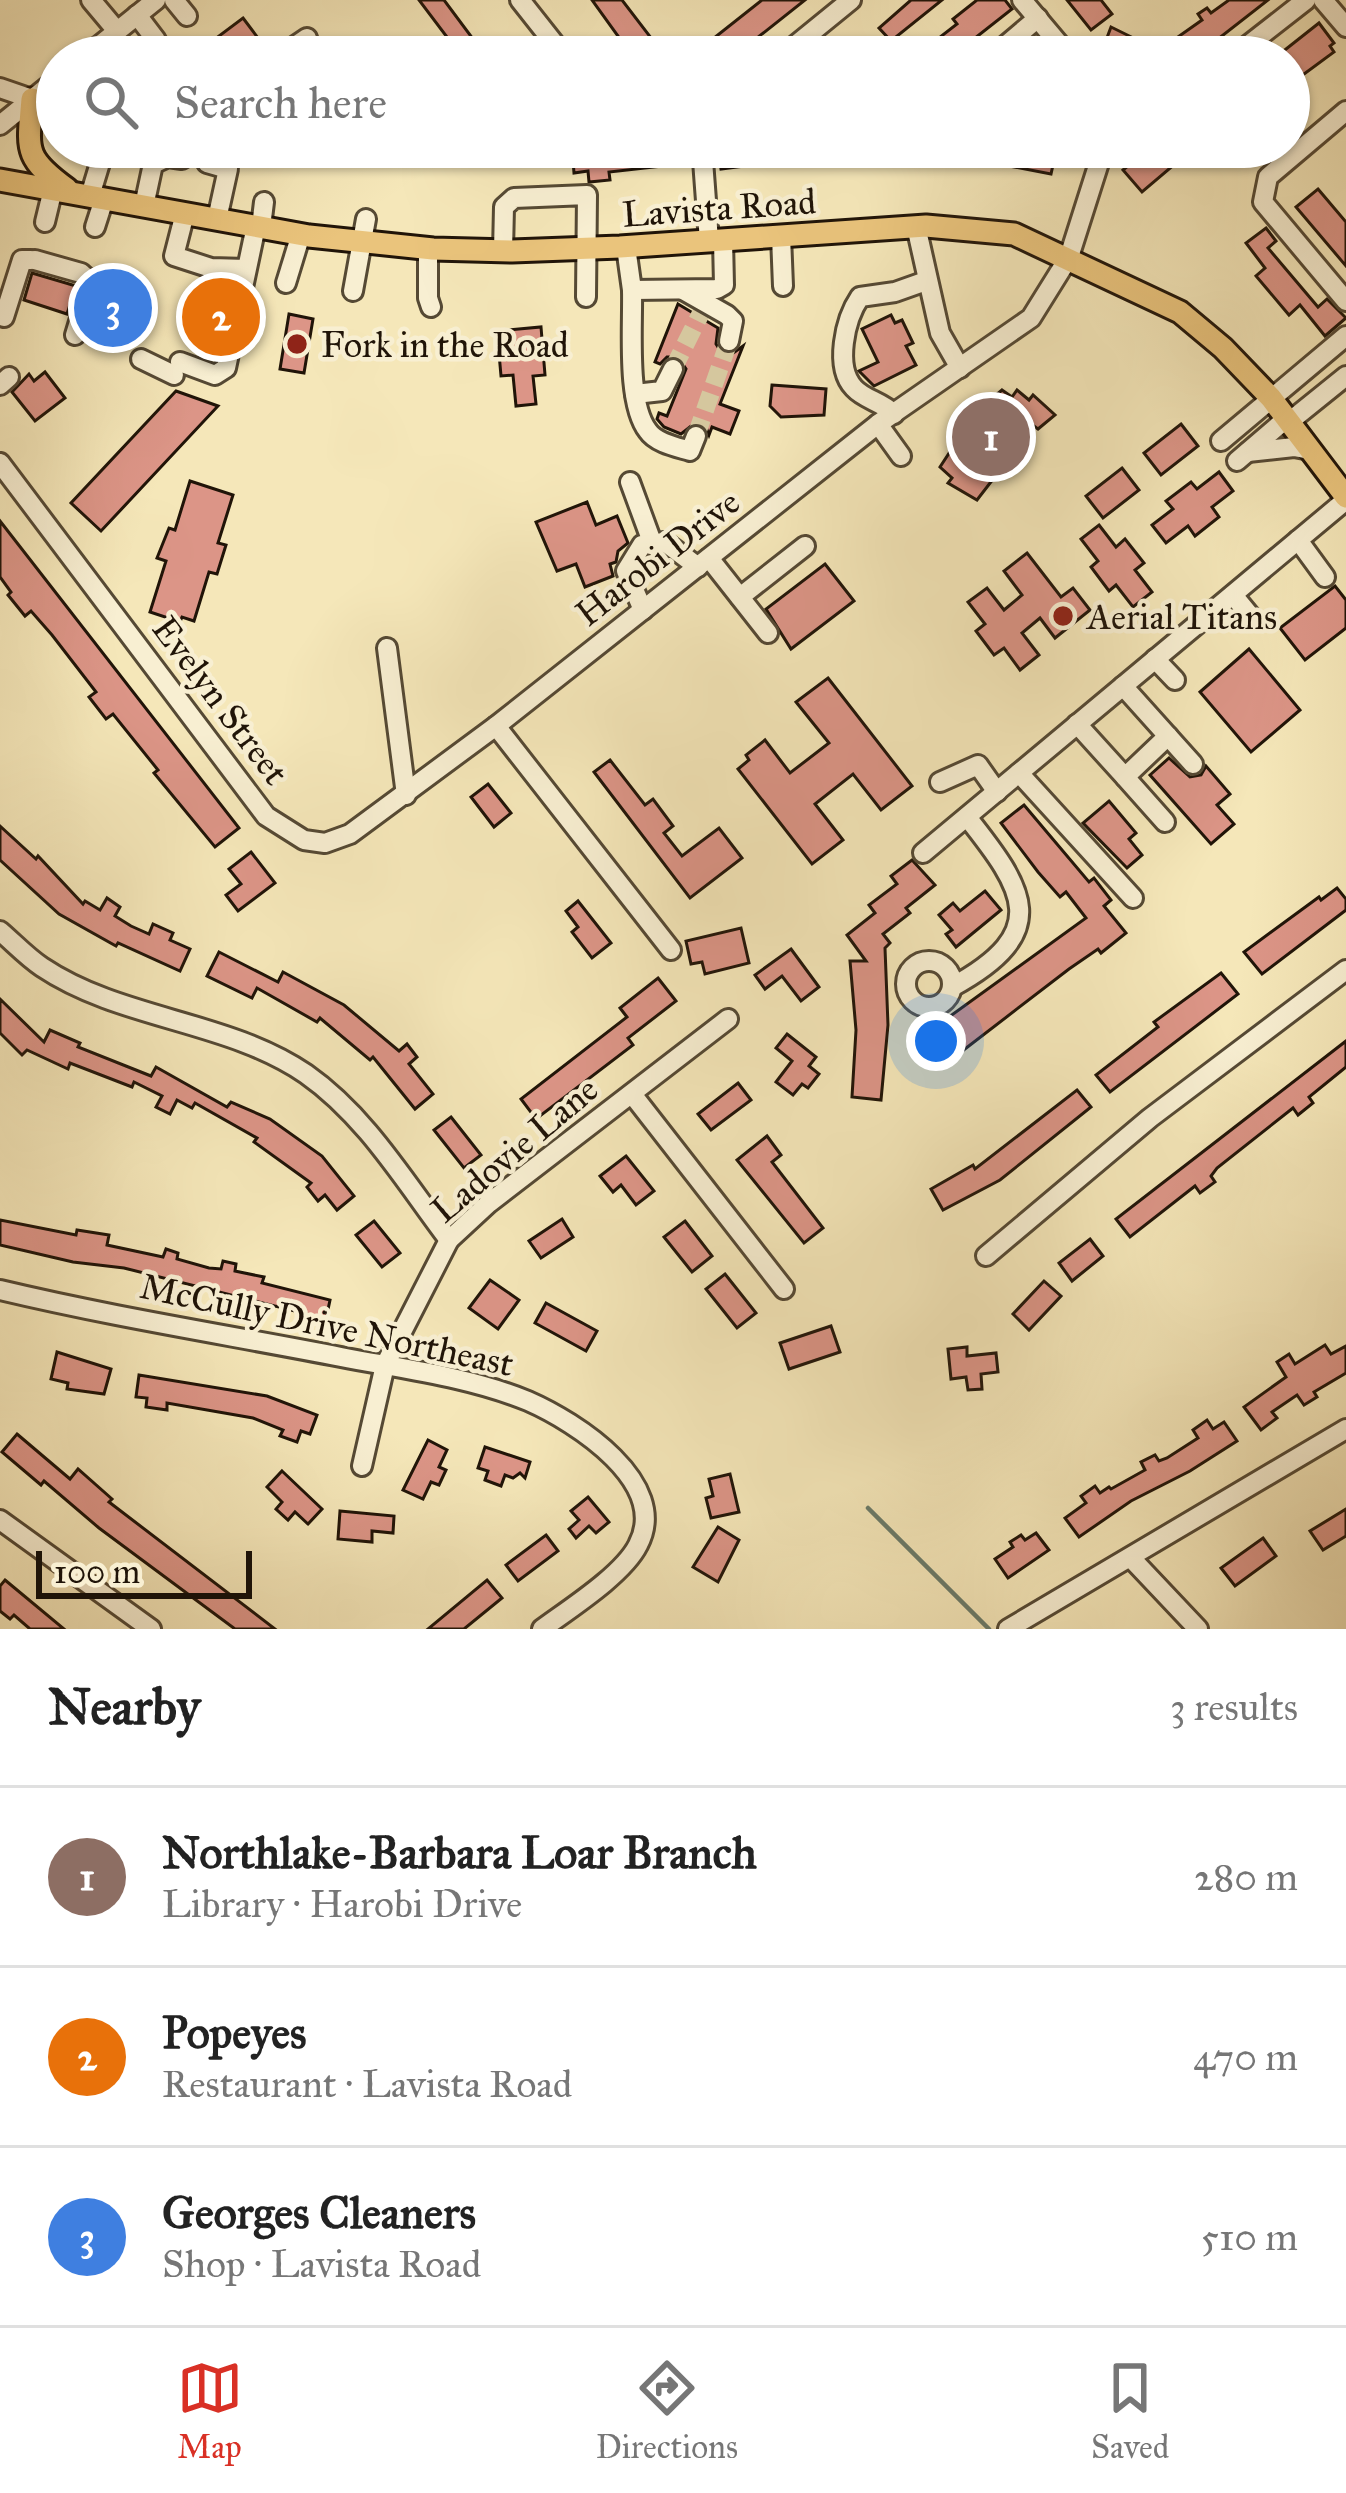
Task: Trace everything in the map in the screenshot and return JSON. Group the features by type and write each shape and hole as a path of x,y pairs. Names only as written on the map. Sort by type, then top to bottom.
{"main road":[{"path":"32,99 27,143 36,161"},
{"path":"45,168 80,194"},
{"name":"Lavista Road","path":"0,180 301,234 364,230 428,248 626,247 916,226 1014,234 1180,312 1271,398 1346,498"}],"street":[{"path":"91,0 117,31"},
{"path":"111,36 156,0"},
{"path":"520,0 548,36"},
{"path":"807,36 851,0"},
{"path":"1022,0 1053,36"},
{"path":"1260,36 1306,0"},
{"path":"1323,0 1346,27"},
{"path":"137,16 153,36"},
{"path":"1017,36 1038,18"},
{"path":"0,88 32,99"},
{"path":"0,124 36,96"},
{"path":"1310,141 1346,111"},
{"path":"44,222 80,194 97,168"},
{"path":"144,206 153,168"},
{"path":"217,219 228,169 224,168"},
{"path":"632,290 717,290 724,285 705,168"},
{"name":"Harobi Drive","path":"496,726 886,419 1031,318 1070,257 1098,168"},
{"path":"1279,168 1268,177 1262,202 1346,301"},
{"path":"80,194 95,227"},
{"path":"503,251 504,207 514,198 587,196 586,297"},
{"path":"141,359 215,375 226,368 263,202"},
{"path":"185,213 174,256 211,268 246,269"},
{"path":"916,226 940,334 960,368"},
{"path":"353,291 364,230"},
{"path":"286,283 301,234"},
{"path":"781,236 783,286"},
{"path":"626,247 638,412 650,436 690,451 696,436"},
{"path":"428,248 431,307"},
{"path":"4,316 22,260 33,260 81,273 92,282 75,335"},
{"path":"902,456 881,401 863,396 849,384 844,358 848,314 860,297 926,281"},
{"path":"683,290 703,309 733,321 729,341"},
{"path":"1221,441 1346,336"},
{"path":"635,394 662,391 674,369"},
{"path":"1310,450 1294,447 1242,456 1346,376"},
{"name":"Evelyn Street","path":"0,463 50,517 266,816 283,830 304,840 338,840 496,726"},
{"path":"630,482 652,542"},
{"path":"923,853 1346,498"},
{"path":"1298,540 1325,577"},
{"path":"643,610 626,571 642,545 665,542 703,562 740,597 768,633"},
{"path":"740,597 805,546"},
{"path":"1232,595 1252,618"},
{"path":"387,648 406,795"},
{"path":"1155,659 1175,680"},
{"path":"1123,686 1193,764"},
{"path":"1077,724 1165,822"},
{"path":"496,726 671,950"},
{"path":"1125,777 1168,736"},
{"path":"940,782 978,765 997,792"},
{"path":"1019,773 1133,898"},
{"path":"952,987 1001,950 1022,917 1019,891 1005,864 967,817"},
{"path":"0,931 42,968 91,991 232,1039 302,1071 350,1108 449,1240"},
{"path":"986,1256 1150,1118 1346,970"},
{"name":"Ladovie Lane","path":"362,1466 385,1365 449,1240 489,1203 728,1019"},
{"path":"632,1094 784,1289"},
{"name":"McCully Drive Northeast","path":"0,1290 450,1378 527,1401 565,1421 604,1450 641,1490 645,1523 639,1545 624,1563 542,1629"},
{"path":"1008,1629 1346,1429"},
{"path":"0,1520 151,1629"},
{"path":"1131,1558 1198,1629"}],"building":[{"path":"419,0 444,0 471,36 446,36"},
{"path":"592,0 622,0 650,36 618,36"},
{"path":"762,0 805,0 760,36 717,36"},
{"path":"911,0 942,0 897,36 886,36 879,28"},
{"path":"977,0 1005,0 1012,9 978,36 942,36 957,24 953,19"},
{"path":"1067,0 1101,0 1112,14 1091,30"},
{"path":"1229,0 1268,0 1222,36 1179,36 1202,20 1198,14 1207,8 1211,13"},
{"path":"243,18 256,36 219,36"},
{"path":"1319,23 1334,43 1330,46 1334,52 1310,70 1310,36 1303,36"},
{"path":"1111,27 1129,36 1108,36"},
{"path":"574,168 645,168 609,172 610,180 589,182 588,171 574,173"},
{"path":"1020,168 1052,168 1051,174"},
{"path":"1125,168 1170,168 1142,192"},
{"path":"1318,189 1346,222 1346,266 1296,207"},
{"path":"1266,228 1276,241 1268,248 1318,307 1327,299 1346,318 1325,336 1300,305 1289,315 1256,276 1265,268 1246,243"},
{"path":"32,273 76,286 67,314 24,300"},
{"path":"106,283 132,290 121,333 94,326"},
{"path":"678,304 718,328 716,344 721,352 732,354 743,346 720,404 739,411 730,434 712,427 709,435 706,427 695,423 681,434 657,419 659,413 667,416 686,369 678,357 655,362"},
{"name":"Fork in the Road","path":"289,314 313,319 304,373 280,369"},
{"path":"891,315 895,323 902,320 913,343 906,346 916,365 874,386 859,371 878,362 862,329"},
{"path":"541,327 545,375 533,376 536,404 516,406 513,375 501,376 497,331"},
{"path":"45,372 65,398 35,421 12,392 29,374 34,381"},
{"path":"772,385 826,389 824,415 781,417 770,406"},
{"path":"1002,390 1012,397 1017,390 1029,400 1033,395 1055,415 1038,429 1034,426 977,500 948,483 952,478 940,467 976,412"},
{"path":"176,391 218,406 101,531 71,503"},
{"path":"1181,424 1198,446 1161,475 1144,453"},
{"path":"1122,468 1139,490 1103,518 1086,496"},
{"path":"1219,472 1233,491 1212,507 1219,517 1195,536 1188,526 1166,543 1152,525 1173,509 1166,501 1191,482 1197,489"},
{"path":"190,481 233,495 218,543 226,545 217,574 209,572 194,621 182,617 180,622 150,612 166,561 157,558 169,528 175,530"},
{"path":"587,502 596,525 617,516 628,543 610,564 613,576 585,587 576,564 557,571 536,522"},
{"path":"0,521 239,828 215,847 113,714 106,719 89,697 96,692 52,635 31,611 25,616 8,595 11,592 0,577"},
{"path":"1099,525 1116,547 1125,539 1144,563 1135,570 1152,592 1133,607 1116,585 1109,591 1091,567 1098,561 1081,539"},
{"path":"1027,553 1061,597 1073,588 1090,610 1055,638 1040,618 1022,633 1039,655 1020,670 1004,648 994,655 976,631 985,624 968,602 987,588 1004,610 1022,595 1004,571"},
{"path":"825,564 854,601 791,649 766,609"},
{"path":"1335,586 1346,600 1346,628 1305,660 1280,628"},
{"path":"1249,649 1300,710 1251,752 1200,692"},
{"path":"828,678 912,786 881,810 853,774 815,804 843,840 812,864 738,769 749,760 746,755 765,740 790,773 829,743 796,702"},
{"path":"1169,758 1190,777 1201,775 1206,766 1230,794 1217,805 1234,824 1211,844 1150,775"},
{"path":"610,760 645,805 653,799 673,826 664,833 682,856 719,828 742,858 690,898 594,772"},
{"path":"488,784 511,813 494,827 471,797"},
{"path":"1109,801 1136,833 1129,839 1142,855 1127,868 1083,823"},
{"path":"1024,805 1089,882 1094,878 1111,900 1104,906 1126,933 1069,969 961,1052 957,1046 931,1066 913,1043 1086,918 1066,892 1060,897 1001,823"},
{"path":"0,826 36,859 38,856 83,904 100,910 107,898 120,907 115,916 131,926 149,934 153,924 173,933 170,940 190,949 180,971 116,946 59,914 0,860"},
{"path":"251,852 275,883 238,911 226,895 241,884 229,869"},
{"path":"912,860 935,885 883,934 890,943 885,948 888,1025 881,1100 852,1097 856,1030 850,961 866,961 847,935 875,913 869,905 897,884 891,876"},
{"path":"1337,888 1346,899 1346,910 1262,974 1244,952"},
{"path":"985,891 1001,910 956,947 946,934 952,930 939,915 953,903 960,911"},
{"path":"578,901 611,943 592,958 572,932 578,927 566,911"},
{"path":"741,928 749,963 705,974 702,962 691,964 686,941"},
{"path":"791,949 819,987 801,1001 782,976 765,989 755,975"},
{"path":"219,952 278,982 283,972 344,1005 399,1051 407,1044 417,1057 409,1064 433,1094 415,1109 373,1057 370,1060 320,1018 317,1022 257,988 252,998 207,976"},
{"path":"1221,973 1238,994 1110,1092 1096,1075 1158,1027 1154,1022"},
{"path":"658,978 676,1001 628,1038 633,1045 536,1119 521,1099 627,1017 620,1008"},
{"path":"0,999 44,1042 50,1030 80,1043 78,1047 151,1076 156,1067 227,1107 231,1102 270,1119 322,1156 354,1196 337,1210 325,1195 318,1201 307,1187 311,1183 254,1142 257,1138 195,1103 192,1108 177,1100 170,1114 156,1107 162,1096 134,1082 132,1087 70,1063 68,1069 27,1050 22,1055 0,1033"},
{"path":"787,1034 816,1057 809,1066 819,1074 808,1088 802,1084 793,1095 776,1082 792,1061 776,1048"},
{"path":"1346,1041 1346,1067 1309,1097 1313,1103 1298,1115 1293,1108 1217,1168 1211,1176 1215,1182 1200,1193 1195,1186 1130,1237 1116,1219"},
{"path":"738,1083 751,1100 711,1130 698,1114"},
{"path":"1077,1090 1091,1107 1000,1180 943,1210 931,1189 973,1165 975,1169"},
{"path":"451,1117 481,1155 464,1168 434,1130"},
{"path":"767,1136 781,1155 772,1162 823,1228 804,1243 737,1160"},
{"path":"626,1156 654,1191 636,1205 621,1185 613,1192 600,1176"},
{"path":"562,1219 573,1237 541,1258 529,1241"},
{"path":"0,1220 76,1235 77,1230 109,1235 107,1245 163,1257 166,1249 178,1253 177,1259 209,1268 221,1269 223,1261 236,1264 235,1271 264,1277 262,1283 330,1300 326,1319 124,1268 0,1245"},
{"path":"374,1221 400,1253 382,1267 356,1235"},
{"path":"685,1221 712,1256 692,1272 664,1237"},
{"path":"1090,1239 1103,1256 1072,1281 1059,1263"},
{"path":"725,1274 756,1313 737,1328 706,1289"},
{"path":"490,1280 519,1300 498,1329 469,1308"},
{"path":"1044,1281 1061,1296 1029,1330 1013,1314"},
{"path":"546,1303 597,1331 586,1351 535,1323"},
{"path":"831,1326 840,1352 789,1369 780,1343"},
{"path":"1325,1345 1331,1354 1346,1346 1346,1373 1314,1392 1317,1397 1304,1405 1297,1395 1272,1412 1277,1418 1261,1430 1244,1407 1286,1377 1277,1362 1289,1354 1295,1364"},
{"path":"967,1347 967,1356 996,1353 998,1372 981,1374 982,1389 968,1390 966,1377 951,1379 948,1349"},
{"path":"57,1352 111,1369 104,1394 67,1389 68,1383 51,1379"},
{"path":"139,1375 267,1396 317,1415 310,1434 301,1431 297,1442 280,1436 283,1430 253,1418 167,1403 167,1410 146,1407 147,1398 136,1397"},
{"path":"1207,1420 1213,1429 1224,1422 1237,1441 1131,1501 1079,1537 1065,1518 1086,1503 1081,1496 1095,1486 1100,1493 1111,1489 1145,1470 1141,1462 1155,1455 1159,1461 1167,1458 1198,1438 1193,1430"},
{"path":"17,1434 70,1479 78,1469 112,1499 109,1502 275,1629 235,1629 44,1481 41,1485 2,1452"},
{"path":"428,1440 447,1450 439,1467 446,1470 439,1485 431,1482 423,1499 403,1490"},
{"path":"485,1447 530,1462 525,1478 520,1473 513,1478 505,1475 501,1486 485,1480 488,1471 478,1468"},
{"path":"282,1471 322,1509 308,1524 295,1512 288,1520 276,1509 282,1502 267,1487"},
{"path":"730,1474 739,1512 711,1518 706,1498 713,1496 709,1479"},
{"path":"588,1497 609,1522 596,1533 589,1526 576,1538 569,1529 579,1520 571,1511"},
{"path":"1346,1509 1346,1536 1323,1550 1310,1531"},
{"path":"340,1511 394,1516 393,1533 372,1531 372,1542 338,1539"},
{"path":"718,1527 739,1540 718,1582 693,1567"},
{"path":"1036,1533 1049,1550 1008,1578 995,1559 1021,1535 1025,1540"},
{"path":"546,1535 558,1551 518,1581 506,1565"},
{"path":"1263,1538 1276,1556 1235,1586 1221,1568"},
{"path":"5,1580 64,1629 30,1629 14,1615 10,1619 0,1611 0,1586"},
{"path":"487,1580 502,1598 464,1629 428,1629"}],"waterway":[{"path":"868,1508 989,1629"}],"tunnel":[{"path":"673,369 701,313"},
{"path":"696,436 729,341"}],"place":[{"name":"Georges Cleaners","path":"113,308"},
{"name":"Popeyes","path":"221,317"},
{"name":"Fork in the Road","path":"297,344"},
{"name":"Northlake-Barbara Loar Branch","path":"991,437"},
{"name":"Aerial Titans","path":"1063,616"}]}
